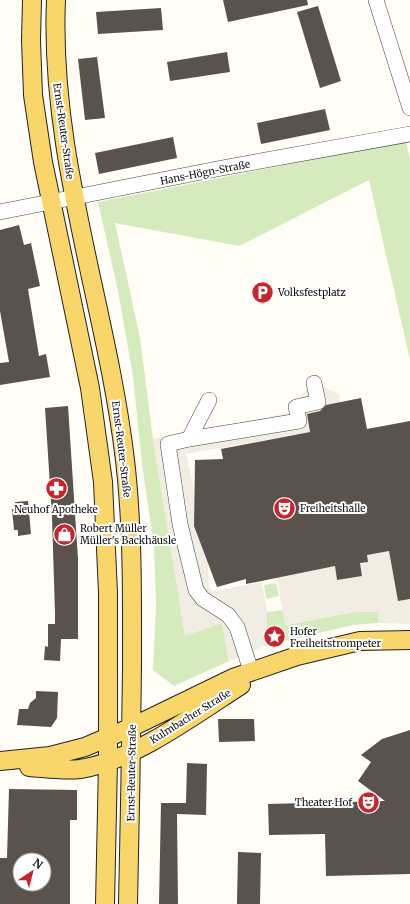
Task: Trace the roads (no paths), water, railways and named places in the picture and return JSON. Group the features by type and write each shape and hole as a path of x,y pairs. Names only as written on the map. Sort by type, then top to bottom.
{"main road":[{"path":"32,0 31,40 33,95 51,201 89,381 98,434 103,482 108,594 108,762 105,904"},
{"name":"Ernst-Reuter-Straße","path":"56,0 54,36 58,98 75,197 115,390 125,460 132,533 132,727 128,904"},
{"name":"Kulmbacher Straße","path":"0,761 50,756 85,747 132,727 251,671 281,661 360,641 410,640"},
{"name":"Kulmbacher Straße","path":"0,765 78,769 108,762 131,752 202,711 253,676 281,661"}],"street":[{"path":"376,0 410,108"},
{"name":"Hans-Högn-Straße","path":"0,212 222,168 410,134"},
{"path":"251,671 237,626 228,616 203,598 196,590 174,525 168,444 189,439 299,421 296,407 319,404 314,383"},
{"path":"189,439 209,400"}],"place":[{"name":"Volksfestplatz","path":"262,292"},
{"name":"Neuhof Apotheke","path":"56,489"},
{"name":"Freiheitshalle","path":"285,508"},
{"name":"Robert Müller Müller's Backhäusle","path":"65,534"},
{"name":"Hofer Freiheitstrompeter","path":"274,637"},
{"name":"Theater Hof","path":"368,802"}]}
